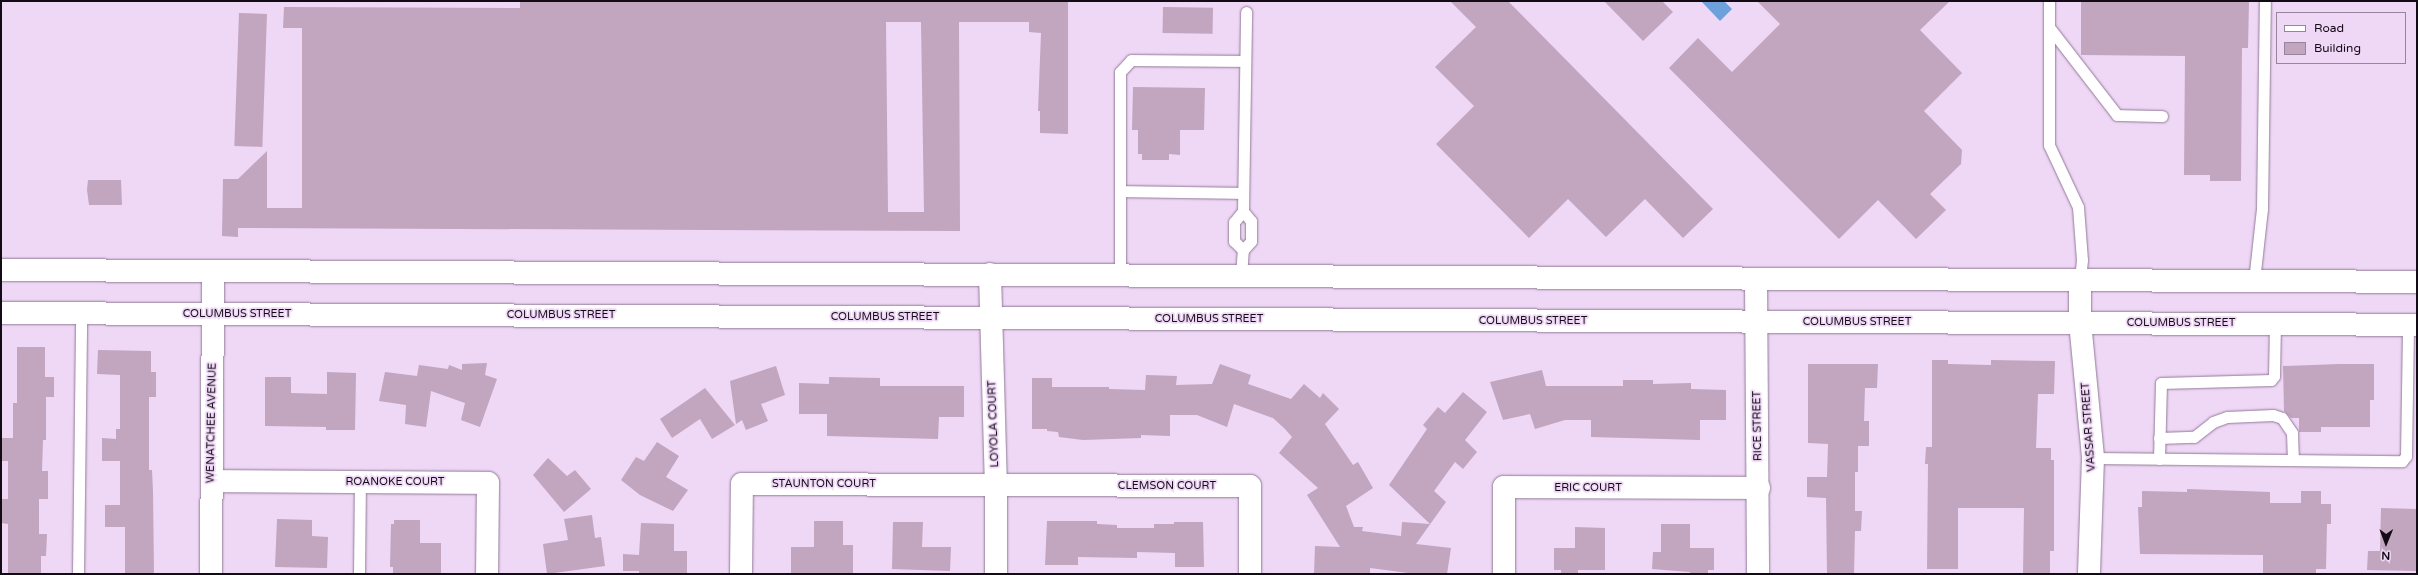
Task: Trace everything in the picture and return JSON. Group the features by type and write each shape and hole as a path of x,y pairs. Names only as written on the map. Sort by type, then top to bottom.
{"main road":[{"path":"1,270 2417,282"},
{"name":"WENATCHEE AVENUE","path":"211,574 214,314 213,271"},
{"name":"LOYOLA COURT","path":"990,274 996,485 996,574"},
{"name":"RICE STREET","path":"1756,279 1759,488 1758,574"},
{"name":"VASSAR STREET","path":"2080,280 2080,322 2093,458 2090,574"},
{"name":"COLUMBUS STREET","path":"1,313 1757,322 2080,322 2412,325"},
{"name":"ROANOKE COURT","path":"212,481 488,483 487,574"},
{"name":"STAUNTON COURT","path":"741,574 742,484 996,485"},
{"name":"CLEMSON COURT","path":"996,485 1250,486 1250,574"},
{"name":"ERIC COURT","path":"1504,574 1504,487 1759,488"}],"lane":[{"path":"2049,1 2049,145 2078,207 2082,260 2080,280"},
{"path":"2254,280 2262,209 2266,1"},
{"path":"1241,276 1243,250 1252,241 1251,221 1243,211 1246,12"},
{"path":"2049,27 2117,115 2162,116"},
{"path":"1120,275 1120,72 1131,60 1245,61"},
{"path":"1120,191 1243,193"},
{"path":"1243,211 1234,222 1234,241 1243,250"},
{"path":"78,574 82,313"},
{"path":"2159,459 2161,383 2270,380 2274,376 2275,324"},
{"path":"2093,458 2402,461 2406,456 2412,325"},
{"path":"2159,438 2194,437 2213,422 2227,417 2273,415 2282,418 2292,432 2293,460"},
{"path":"359,574 360,482"}],"water":[{"path":"1701,1 1724,1 1732,9 1720,21"}],"building":[{"path":"520,1 1068,1 1068,134 1040,133 1040,111 1038,111 1041,33 1029,32 1029,22 959,22 960,231 238,228 238,237 222,236 223,179 238,179 267,151 267,208 302,208 302,28 283,28 284,7 520,8","holes":["886,22 921,22 924,212 888,212"]},
{"path":"1450,1 1508,1 1713,209 1683,238 1645,199 1606,237 1568,199 1529,238 1436,144 1474,106 1435,67 1476,27"},
{"path":"1604,1 1662,1 1673,12 1643,41"},
{"path":"1757,1 1950,1 1920,30 1962,73 1924,111 1962,150 1961,164 1930,194 1946,210 1916,239 1878,200 1839,239 1669,68 1698,38 1732,72 1780,24"},
{"path":"2081,1 2249,1 2248,48 2242,48 2241,181 2210,181 2210,175 2184,175 2185,56 2081,55"},
{"path":"1163,7 1213,8 1213,34 1163,33"},
{"path":"239,13 267,14 262,147 234,146"},
{"path":"1133,87 1205,88 1204,130 1180,130 1180,155 1169,154 1169,160 1142,160 1142,154 1138,154 1138,130 1132,130"},
{"path":"88,180 121,180 122,205 89,205 87,190"},
{"path":"17,347 45,347 45,377 54,377 54,397 46,397 46,440 43,440 42,471 48,471 48,499 39,499 39,534 47,534 46,556 41,556 41,574 8,574 8,524 1,523 1,499 8,499 8,461 1,461 1,438 13,438 13,403 17,403"},
{"path":"98,350 151,351 151,372 156,372 156,397 149,397 149,470 152,470 154,574 125,574 125,527 105,527 105,505 120,505 120,461 102,461 102,438 116,439 116,429 120,429 120,375 97,374"},
{"path":"1932,360 1948,360 1948,364 1991,365 1991,360 2055,361 2054,394 2038,394 2036,448 2051,448 2051,460 2054,460 2054,551 2050,551 2050,574 2023,574 2024,508 1958,508 1958,569 1927,569 1928,464 1925,464 1926,447 1932,447"},
{"path":"487,363 485,375 497,379 480,427 461,420 465,403 431,391 426,427 405,424 406,405 379,401 385,372 417,376 419,365 448,369 449,365 462,370 462,364"},
{"path":"1220,364 1251,375 1248,384 1291,399 1304,384 1320,398 1323,393 1339,409 1325,424 1353,465 1358,462 1373,488 1346,506 1354,527 1363,527 1362,531 1401,536 1402,522 1430,524 1389,485 1427,429 1423,425 1438,407 1445,413 1463,392 1487,412 1465,440 1477,452 1463,469 1455,462 1434,491 1446,502 1416,544 1451,548 1447,574 1416,574 1370,568 1370,573 1363,574 1314,574 1315,546 1340,547 1307,495 1318,488 1279,453 1292,437 1285,429 1273,418 1234,404 1227,427 1197,415 1170,415 1170,436 1141,435 1141,438 1083,440 1059,437 1058,432 1047,431 1047,429 1032,429 1032,378 1052,378 1052,387 1109,387 1109,389 1145,390 1146,375 1177,376 1176,385 1212,384"},
{"path":"1808,364 1878,364 1877,388 1865,388 1864,421 1869,421 1869,446 1858,446 1858,472 1855,472 1855,511 1862,511 1861,531 1855,531 1854,574 1827,574 1826,498 1807,497 1807,477 1827,477 1828,444 1808,443"},
{"path":"2374,364 2374,400 2370,400 2370,427 2321,427 2321,432 2299,432 2299,418 2291,418 2284,411 2283,366"},
{"path":"776,366 785,395 761,404 768,421 746,430 742,420 736,424 730,381"},
{"path":"1542,370 1546,386 1623,386 1623,380 1653,380 1653,384 1691,383 1691,389 1726,390 1726,420 1700,420 1700,440 1591,437 1591,420 1565,420 1535,429 1530,414 1503,420 1490,382"},
{"path":"327,372 356,373 355,430 326,430 326,427 265,426 265,377 291,377 291,393 327,394"},
{"path":"829,377 880,378 880,386 964,386 964,417 939,417 938,439 827,436 827,414 799,414 799,383 829,384"},
{"path":"705,388 735,425 712,439 700,419 672,438 660,419"},
{"path":"657,442 679,456 666,477 688,490 673,511 640,495 621,480 636,457 644,461"},
{"path":"548,458 567,476 575,470 591,489 564,512 533,475"},
{"path":"2187,489 2270,492 2270,503 2301,503 2301,491 2321,491 2321,504 2331,504 2331,524 2327,524 2326,569 2316,569 2316,574 2263,574 2263,555 2140,554 2138,507 2142,507 2142,491 2187,492"},
{"path":"2381,508 2416,509 2417,571 2367,570 2368,551 2380,551"},
{"path":"592,515 595,538 601,537 605,566 547,574 543,544 568,540 564,519"},
{"path":"277,519 312,520 312,536 328,537 327,568 275,567"},
{"path":"394,520 420,520 420,543 441,543 441,574 393,574 393,567 390,567 391,524 394,524"},
{"path":"814,521 843,521 843,545 853,545 853,574 791,574 791,547 814,547"},
{"path":"1047,521 1097,521 1097,524 1117,525 1117,528 1154,528 1154,524 1203,522 1204,567 1175,567 1175,553 1137,552 1137,558 1078,557 1078,565 1045,565"},
{"path":"893,522 923,522 922,547 951,547 950,571 892,569"},
{"path":"641,523 674,524 674,551 687,551 687,574 639,574 639,571 623,571 623,554 639,555"},
{"path":"1661,524 1690,524 1690,548 1714,548 1714,570 1708,570 1708,574 1690,574 1690,572 1652,569 1653,552 1661,552"},
{"path":"1575,527 1605,528 1605,570 1578,570 1578,574 1561,574 1561,570 1554,570 1554,548 1575,548"}]}
